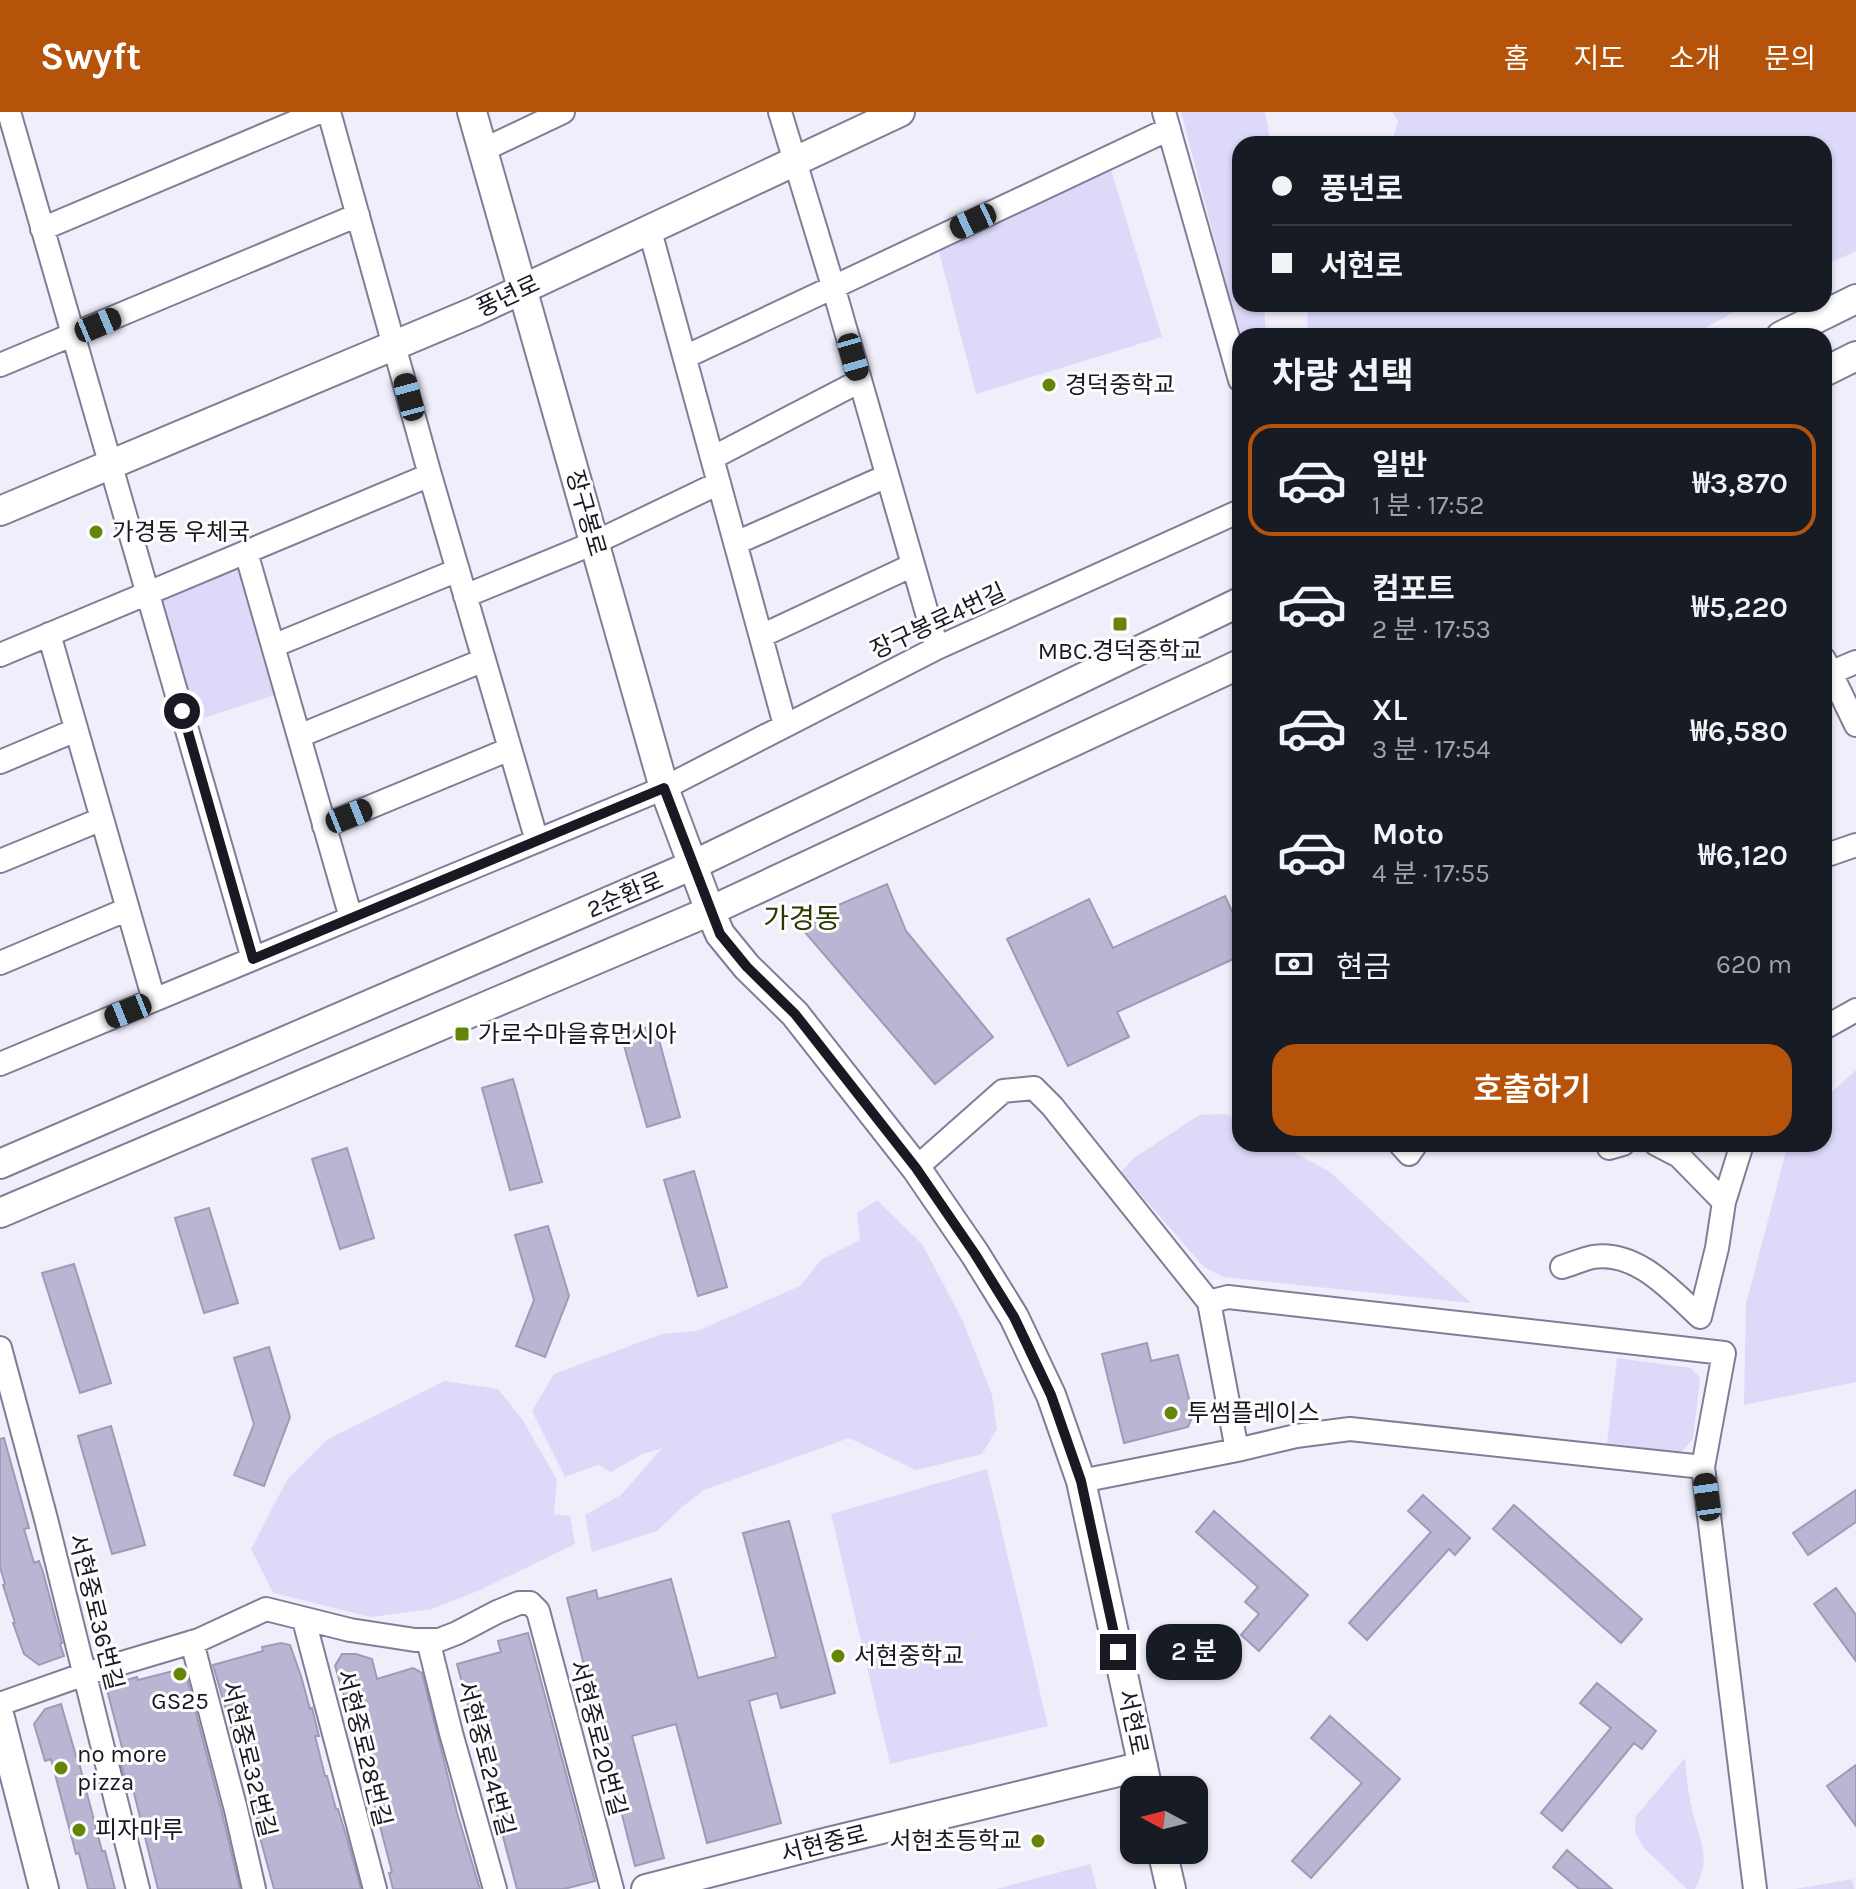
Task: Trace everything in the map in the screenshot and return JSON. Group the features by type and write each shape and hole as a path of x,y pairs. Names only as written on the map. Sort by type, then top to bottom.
{"street":[{"path":"9,112 253,959"},
{"path":"42,229 319,112"},
{"path":"329,112 430,475 537,841"},
{"name":"장구봉로","path":"472,112 664,788 710,911"},
{"path":"483,150 563,112"},
{"path":"780,112 937,648"},
{"name":"풍년로","path":"0,511 522,290 900,112"},
{"path":"685,357 1167,120 1232,352"},
{"path":"0,365 358,215"},
{"path":"650,231 785,725"},
{"path":"1832,311 1856,299"},
{"path":"1797,328 1830,312"},
{"path":"1832,368 1856,356"},
{"path":"712,458 860,381"},
{"path":"0,655 430,475"},
{"path":"736,543 887,476"},
{"path":"465,596 594,543 719,483"},
{"name":"장구봉로4번길","path":"0,1064 664,788 937,648 1232,515"},
{"path":"246,552 351,918"},
{"path":"761,636 913,565"},
{"path":"273,646 458,570"},
{"name":"2순환로","path":"0,1164 693,865 1232,606"},
{"path":"49,634 154,1000"},
{"path":"299,736 484,660"},
{"path":"1832,665 1856,662"},
{"name":"2순환로","path":"0,1213 710,911 1232,668"},
{"path":"1832,676 1856,725"},
{"path":"0,762 76,730"},
{"path":"324,826 510,749"},
{"path":"7,858 102,819"},
{"path":"1832,853 1856,845"},
{"path":"0,963 128,909"},
{"name":"서현로","path":"710,911 720,934 747,967 795,1014 916,1168 1014,1317 1051,1395 1081,1481 1145,1776"},
{"path":"1832,1024 1856,1010"},
{"path":"916,1168 1003,1091 1034,1088 1052,1106 1209,1302 1237,1450"},
{"path":"1671,1152 1724,1202"},
{"path":"1562,1267 1591,1257 1611,1256 1632,1262 1672,1291 1700,1317 1717,1248 1724,1202 1740,1152"},
{"path":"1209,1302 1228,1297 1724,1353 1703,1467 1755,1889"},
{"name":"서현중로36번길","path":"0,1348 138,1889"},
{"path":"1081,1481 1296,1436 1350,1429 1703,1467"},
{"name":"서현중로20번길","path":"428,1640 439,1640 457,1633 519,1603 530,1603 538,1611 612,1889"},
{"path":"0,1704 85,1674 192,1642 266,1609 350,1630 428,1640"},
{"name":"서현중로28번길","path":"304,1620 375,1889"},
{"name":"서현중로24번길","path":"428,1640 495,1889"},
{"name":"서현중로32번길","path":"192,1642 254,1889"},
{"path":"0,1718 44,1889"},
{"name":"서현중로","path":"646,1889 828,1842 1120,1783"},
{"path":"1165,1864 1171,1889"}],"shaded area":[{"path":"1181,112 1265,112 1270,136 1232,136 1232,306"},
{"path":"1392,112 1856,112 1856,251 1832,262 1832,136 1394,136 1398,121"},
{"path":"1111,170 1162,337 976,394 939,252"},
{"path":"1234,312 1264,312 1266,328 1238,328"},
{"path":"1307,312 1734,312 1705,328 1308,328"},
{"path":"239,564 275,695 194,721 159,597"},
{"path":"1856,1070 1856,1382 1744,1405 1746,1304 1786,1152 1832,1152 1832,1092"},
{"path":"1225,1114 1232,1118 1232,1152 1294,1152 1330,1172 1471,1303 1223,1277 1204,1267 1121,1172 1134,1158 1199,1115"},
{"path":"877,1200 922,1244 962,1319 992,1395 997,1429 982,1454 916,1470 849,1438 704,1490 657,1531 592,1552 585,1515 621,1495 662,1448 643,1454 611,1472 598,1465 565,1477 532,1411 554,1374 662,1334 697,1331 800,1286 821,1260 860,1240 857,1213"},
{"path":"1617,1358 1691,1368 1700,1378 1693,1439 1680,1453 1607,1443"},
{"path":"445,1381 498,1389 522,1419 557,1480 554,1514 570,1516 575,1544 480,1590 432,1609 371,1617 273,1593 251,1549 287,1480 328,1439"},
{"path":"987,1469 1048,1726 890,1764 831,1514"},
{"path":"1685,1758 1689,1797 1704,1857 1695,1889 1687,1889 1643,1847 1635,1832 1636,1816"},
{"path":"1090,1864 1097,1889 996,1889"},
{"path":"1852,1879 1854,1889 1795,1889"}],"building":[{"path":"887,884 906,931 993,1037 935,1084 797,923"},
{"path":"1225,896 1232,911 1232,960 1117,1012 1129,1037 1068,1066 1007,939 1089,899 1113,948"},
{"path":"655,1025 680,1117 647,1127 621,1035"},
{"path":"513,1079 542,1182 510,1190 482,1088"},
{"path":"347,1148 374,1238 340,1249 312,1159"},
{"path":"694,1171 727,1287 698,1296 664,1180"},
{"path":"209,1208 238,1303 204,1313 175,1218"},
{"path":"548,1226 569,1296 545,1357 516,1346 534,1300 515,1235"},
{"path":"74,1264 111,1383 80,1393 42,1273"},
{"path":"1147,1343 1151,1361 1178,1355 1193,1415 1188,1427 1124,1443 1102,1354"},
{"path":"269,1347 290,1417 264,1486 234,1475 254,1424 234,1358"},
{"path":"111,1426 145,1545 112,1554 78,1436"},
{"path":"4,1438 29,1528 24,1529 34,1563 39,1561 43,1572 62,1643 64,1656 39,1665 24,1654 0,1567 0,1439"},
{"path":"1856,1490 1856,1522 1808,1555 1793,1533"},
{"path":"1423,1495 1470,1538 1455,1555 1449,1549 1367,1640 1349,1623 1431,1532 1408,1511"},
{"path":"1514,1505 1642,1619 1621,1643 1493,1529"},
{"path":"1214,1511 1308,1595 1259,1651 1241,1635 1259,1614 1245,1602 1258,1587 1196,1532"},
{"name":"서현중학교","path":"789,1521 835,1693 781,1708 777,1693 749,1701 781,1823 707,1843 676,1724 632,1736 664,1858 635,1866 567,1598 596,1590 598,1599 671,1579 698,1678 776,1657 743,1533"},
{"path":"1836,1588 1856,1615 1856,1661 1814,1604"},
{"path":"528,1633 595,1881 564,1889 517,1889 457,1664 501,1652 498,1641"},
{"path":"281,1643 290,1645 312,1708 325,1776 361,1889 274,1889 213,1665"},
{"path":"342,1654 372,1659 377,1679 413,1668 422,1673 457,1813 480,1889 393,1889 389,1873 392,1872 335,1666"},
{"path":"181,1669 185,1671 240,1889 158,1889 132,1785 127,1786 120,1760 125,1759 106,1686"},
{"path":"1597,1683 1656,1731 1642,1749 1634,1743 1562,1831 1541,1813 1611,1728 1580,1703"},
{"path":"61,1704 115,1889 88,1889 51,1759 45,1761 34,1724 45,1709"},
{"path":"1330,1716 1400,1779 1311,1878 1292,1861 1362,1783 1311,1738"},
{"path":"1856,1765 1856,1826 1827,1786"},
{"path":"1567,1850 1612,1889 1579,1889 1553,1867"}],"place":[{"name":"경덕중학교","path":"1049,385"},
{"name":"가경동 우체국","path":"96,532"},
{"name":"MBC.경덕중학교","path":"1120,624"},
{"name":"가로수마을휴먼시아","path":"462,1034"},
{"name":"투썸플레이스","path":"1171,1413"},
{"name":"서현중학교","path":"838,1656"},
{"name":"GS25","path":"180,1674"},
{"name":"no more pizza","path":"61,1768"},
{"name":"피자마루","path":"79,1830"},
{"name":"서현초등학교","path":"1038,1841"}],"district":[{"name":"가경동","path":"802,918"}],"route":[{"path":"182,711 253,959 664,788 720,934 747,967 795,1014 916,1168 1014,1317 1051,1395 1081,1481 1118,1652"}]}
